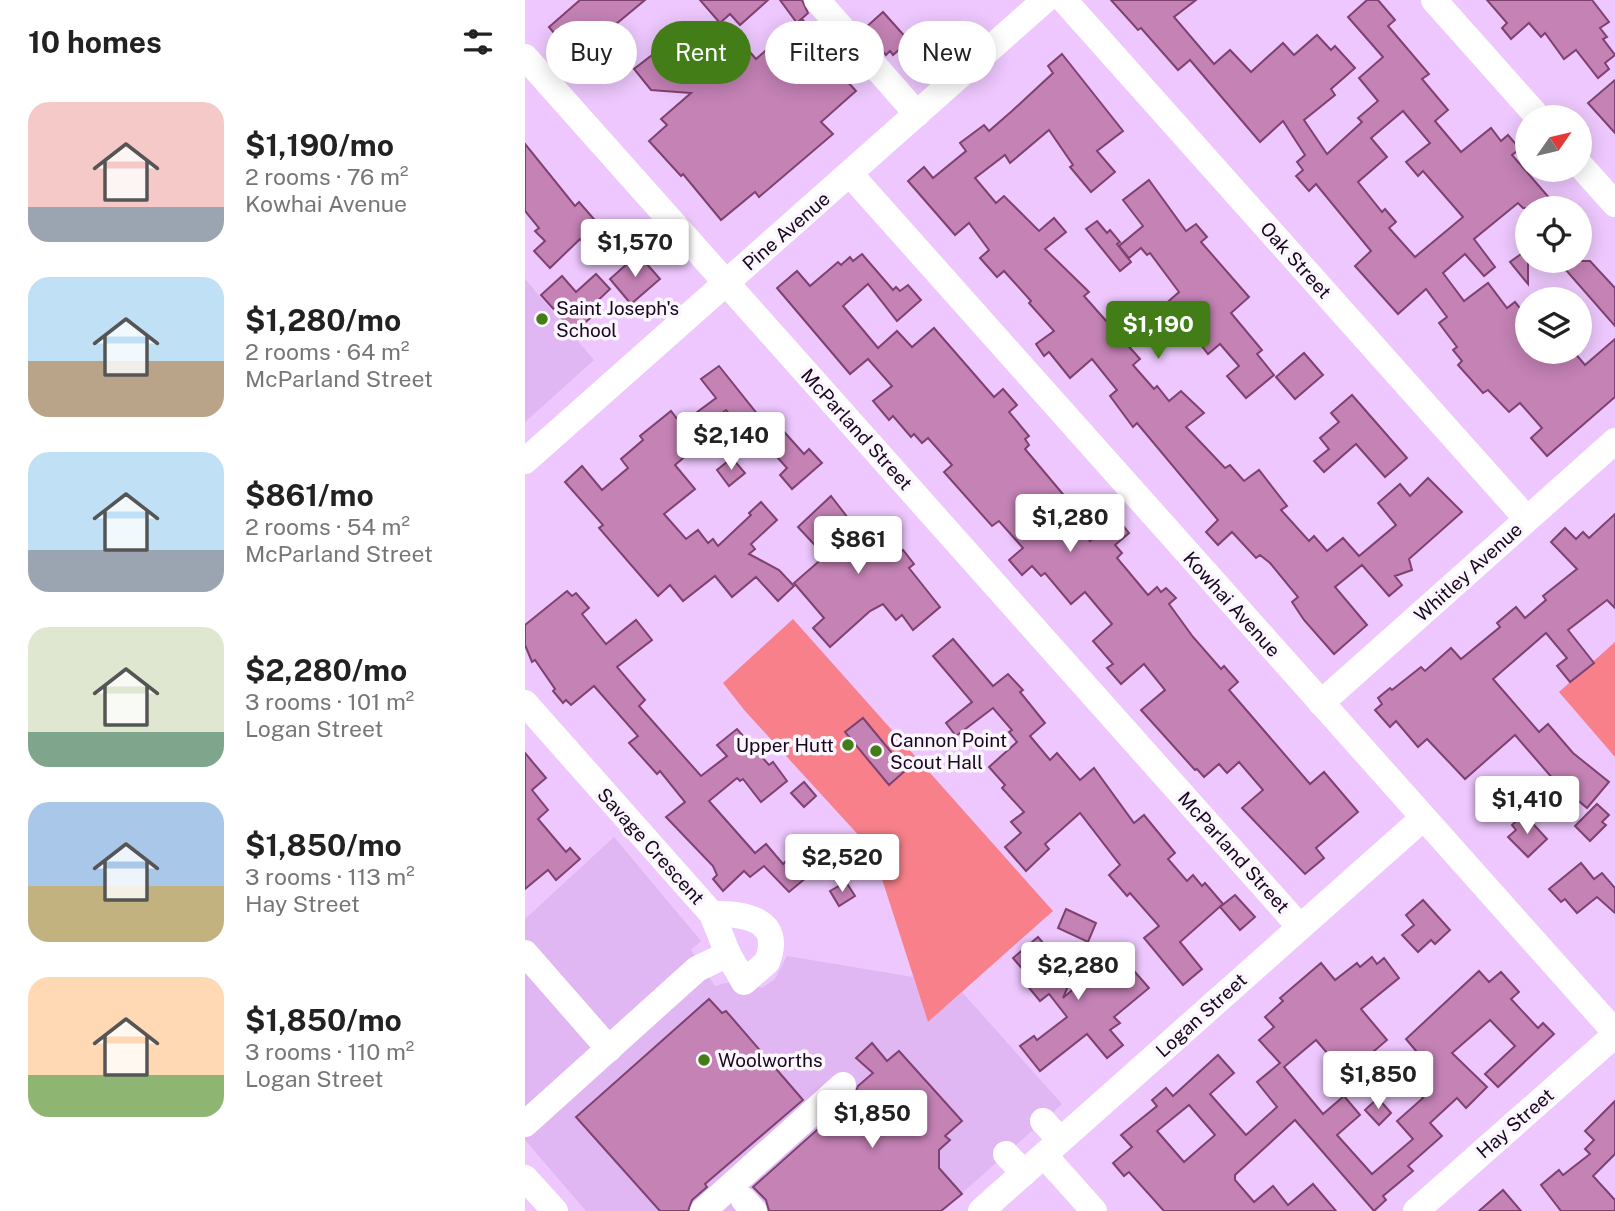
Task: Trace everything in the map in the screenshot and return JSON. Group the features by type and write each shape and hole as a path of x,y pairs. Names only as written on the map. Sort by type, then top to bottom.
{"street":[{"path":"817,0 918,114"},
{"name":"Pine Avenue","path":"525,461 1045,0"},
{"name":"Oak Street","path":"1064,0 1527,519"},
{"path":"1434,0 1527,105"},
{"name":"McParland Street","path":"525,57 1300,926"},
{"name":"Kowhai Avenue","path":"850,174 1615,1034"},
{"path":"1593,179 1615,204"},
{"name":"Whitley Avenue","path":"1321,703 1615,441"},
{"name":"Savage Crescent","path":"525,703 712,914 728,954 744,982 767,962 771,941 760,922 752,916 712,914"},
{"name":"Logan Street","path":"981,1211 1024,1173 1049,1138 1422,819"},
{"path":"525,953 545,980 609,1049"},
{"path":"538,1122 609,1049 697,969 728,954"},
{"name":"Hay Street","path":"1416,1211 1615,1034"},
{"path":"703,1211 843,1086"},
{"path":"1049,1138 1094,1211"},
{"path":"1006,1154 1024,1173"},
{"path":"525,1178 555,1211"}],"shaded area":[{"name":"Saint Joseph's School","path":"525,279 594,360 525,422"},
{"path":"793,619 1053,911 928,1022 873,851 745,711 723,683"},
{"path":"1615,642 1615,757 1559,692"},
{"path":"614,837 701,941 691,950 715,986 730,982 762,988 775,979 787,956 913,977 928,1022 962,992 1062,1104 942,1211 586,1211 525,1140 525,919"}],"building":[{"path":"580,0 645,0 620,21 556,21"},
{"path":"700,0 768,0 744,21 736,21 730,14 718,21"},
{"path":"780,0 802,0 808,13 796,21"},
{"path":"1111,0 1196,0 1174,17 1214,64 1230,50 1251,72 1283,43 1294,55 1317,35 1331,50 1335,46 1355,68 1331,89 1335,95 1304,120 1327,154 1362,122 1358,118 1378,101 1359,78 1383,57 1348,17 1367,0 1378,0 1395,20 1388,26 1429,74 1422,79 1448,110 1435,121 1461,152 1491,128 1501,141 1508,135 1515,143 1515,153 1512,155 1515,158 1515,182 1535,182 1548,196 1515,196 1515,205 1474,239 1495,267 1484,276 1465,254 1443,273 1464,301 1488,283 1507,308 1515,302 1515,364 1592,364 1592,359 1615,339 1615,397 1547,456 1531,438 1542,428 1520,403 1509,412 1488,390 1483,393 1458,365 1462,361 1453,350 1457,347 1439,323 1447,317 1426,289 1398,314 1355,266 1371,251 1316,184 1309,191 1296,176 1303,170 1297,162 1305,155 1283,121 1260,142 1190,60 1178,70 1141,28 1138,30","holes":["1403,111 1430,143 1406,162 1418,176 1423,171 1463,217 1415,257 1389,228 1396,222 1385,209 1382,212 1358,182 1387,157 1371,138"]},
{"path":"1487,0 1592,0 1609,22 1600,28 1607,37 1603,39 1615,55 1605,63 1609,69 1598,78 1576,50 1564,59 1545,33 1541,37 1529,23 1511,39 1502,28 1507,23"},
{"path":"883,12 898,29 898,51 893,55 890,51 886,55 884,53 884,21 873,21"},
{"path":"765,51 765,84 850,84 856,91 821,122 833,134 759,197 755,192 721,220 683,174 681,176 649,141 667,125 661,119 691,93 651,90 637,73 637,67 651,56 651,84 751,84 751,53 756,59"},
{"path":"1062,54 1123,131 1097,151 1115,172 1091,192 1070,167 1073,165 1049,130 1010,163 1005,155 975,178 996,203 1004,196 1039,231 1054,218 1066,232 1045,249 1089,292 1084,296 1140,359 1133,365 1154,389 1157,386 1169,401 1181,391 1204,413 1186,427 1225,468 1230,465 1244,481 1259,470 1287,506 1281,510 1309,541 1314,536 1327,551 1343,538 1359,556 1396,525 1378,503 1400,484 1410,496 1428,478 1462,512 1409,559 1412,570 1395,576 1402,585 1389,596 1362,565 1335,587 1367,625 1334,654 1304,620 1292,602 1298,597 1270,563 1260,555 1256,558 1232,532 1218,545 1206,532 1218,520 1137,423 1133,427 1110,396 1117,390 1092,359 1070,378 1049,352 1044,356 1036,344 1054,331 1029,303 1031,301 1004,271 997,277 980,258 989,250 969,223 955,235 908,181 924,167 933,178 966,151 960,143 984,125 989,131 1012,111 1053,73 1048,66"},
{"path":"1615,80 1615,133 1593,109 1593,105 1588,103"},
{"path":"525,144 575,206 579,202 607,234 589,250 580,239 550,268 534,251 545,241 535,231 539,228 525,211"},
{"path":"1149,180 1186,231 1196,224 1207,237 1201,242 1249,297 1231,313 1262,350 1257,354 1274,375 1246,398 1227,376 1239,366 1220,344 1208,354 1190,331 1186,334 1163,306 1179,292 1150,253 1147,255 1141,248 1129,258 1119,246 1143,226 1123,200"},
{"path":"1097,221 1107,233 1110,230 1120,242 1117,244 1131,262 1120,271 1086,229"},
{"path":"638,254 660,279 631,304 610,279"},
{"path":"862,254 893,290 896,287 900,291 908,285 921,300 897,321 868,284 843,306 878,348 897,331 912,347 934,328 994,397 1003,389 1017,405 1009,412 1029,436 1025,439 1029,445 1025,449 1067,499 1060,505 1090,541 1117,518 1129,533 1115,545 1122,553 1117,558 1148,595 1157,587 1161,592 1166,588 1176,598 1169,604 1193,637 1221,669 1224,666 1238,682 1229,690 1310,784 1324,772 1358,812 1316,848 1324,858 1305,874 1242,808 1263,790 1239,762 1227,773 1219,764 1204,777 1195,770 1141,710 1165,690 1144,664 1121,684 1107,668 1113,664 1093,641 1112,624 1085,592 1071,604 1045,573 1041,576 1032,566 1022,575 1009,560 1023,548 999,521 992,526 944,472 952,465 928,438 922,443 914,434 911,437 893,416 889,420 873,401 892,386 868,359 850,374 777,288 797,271 810,286 838,262 841,265 850,257 853,261"},
{"path":"1592,263 1615,288 1615,326 1592,300 1592,287 1581,287 1569,273 1592,273"},
{"path":"1519,273 1528,273 1528,284"},
{"path":"596,274 610,289 590,308 595,314 574,332 541,295 562,276 576,292"},
{"path":"1304,353 1323,375 1295,399 1276,377"},
{"path":"719,366 770,430 777,424 804,454 809,449 822,463 792,489 780,475 787,468 767,446 760,452 726,410 687,438 695,448 675,465 695,489 664,514 686,539 698,530 708,543 713,539 718,546 761,502 777,520 751,544 755,549 749,554 779,570 794,586 778,601 756,577 732,597 715,576 683,601 670,585 658,596 599,528 603,525 565,482 582,466 602,490 628,468 621,459 643,440 640,436 671,411 681,424 716,398 701,379"},
{"path":"1352,395 1407,458 1385,477 1356,444 1324,472 1314,461 1329,449 1320,438 1339,422 1331,413"},
{"path":"732,458 745,473 729,486 717,470"},
{"path":"831,496 862,536 870,529 891,555 895,557 903,550 914,564 909,568 940,607 913,630 902,615 896,620 883,604 870,611 830,647 813,628 824,618 794,583 825,556 798,527"},
{"path":"1615,514 1615,608 1607,600 1568,630 1594,663 1570,682 1557,666 1567,658 1546,633 1493,679 1539,732 1548,724 1573,753 1609,782 1587,808 1554,780 1515,735 1465,779 1427,739 1418,747 1396,721 1390,727 1375,710 1382,704 1378,698 1390,688 1392,690 1421,667 1425,671 1451,648 1461,659 1500,627 1497,623 1516,607 1525,618 1546,600 1543,596 1577,569 1551,542 1565,528 1576,539 1583,532 1589,538"},
{"path":"567,591 572,596 576,593 589,608 582,614 606,644 636,620 652,640 617,667 645,700 639,706 701,776 727,756 717,745 737,729 769,765 773,762 787,781 761,802 743,779 740,781 737,778 709,801 755,853 766,844 783,864 789,858 807,877 789,892 764,866 750,877 744,871 723,891 713,879 717,875 713,866 666,817 685,802 660,771 657,774 629,743 638,736 594,686 571,705 566,700 563,703 553,691 555,689 535,660 532,662 525,645 525,625"},
{"path":"953,639 993,686 1008,674 1023,690 1020,692 1045,723 1030,736 1050,760 1057,753 1080,780 1094,768 1134,823 1144,815 1175,853 1168,859 1187,881 1193,875 1202,886 1205,883 1223,904 1180,942 1202,969 1183,985 1144,938 1159,926 1130,893 1127,896 1109,875 1120,865 1080,813 1045,844 1049,849 1026,871 1005,847 1021,833 1011,822 1024,812 1002,788 1005,785 989,767 1017,742 1009,732 1012,730 993,708 956,736 946,723 972,702 933,656"},
{"name":"Cannon Point Scout Hall","path":"863,718 906,770 889,785 845,732"},
{"path":"525,753 546,778 532,790 548,810 538,819 566,852 570,848 580,859 556,880 548,870 525,889"},
{"path":"804,782 816,796 804,807 791,793"},
{"path":"1597,804 1609,815 1602,822 1606,825 1590,841 1575,826"},
{"path":"1524,814 1547,839 1528,857 1508,837 1516,830 1512,825"},
{"path":"1581,863 1594,879 1602,873 1615,888 1615,913 1597,897 1577,913 1565,899 1561,902 1549,889"},
{"path":"846,882 855,896 839,906 830,891"},
{"path":"1235,895 1255,917 1240,930 1220,907"},
{"path":"1423,900 1450,930 1435,944 1431,940 1418,952 1402,935 1414,925 1406,915"},
{"path":"1066,909 1096,923 1088,942 1058,928"},
{"path":"1038,937 1072,977 1063,998 1109,958 1113,962 1121,956 1149,988 1114,1017 1120,1023 1110,1030 1123,1045 1107,1058 1087,1034 1040,1071 1020,1046 1034,1036 1037,1040 1067,1017 1049,994 1040,1001 1025,983 1030,978 1013,958"},
{"path":"1372,957 1377,964 1384,958 1399,978 1361,1009 1387,1040 1346,1075 1316,1040 1284,1067 1323,1114 1344,1096 1360,1115 1337,1135 1372,1174 1413,1139 1397,1121 1423,1098 1408,1081 1427,1064 1406,1039 1479,971 1489,982 1501,972 1519,992 1511,999 1538,1028 1543,1023 1554,1034 1498,1087 1485,1074 1515,1046 1490,1020 1452,1053 1487,1087 1466,1108 1457,1098 1430,1123 1442,1136 1408,1166 1413,1171 1383,1196 1386,1200 1374,1211 1295,1120 1235,1175 1235,1180 1254,1202 1273,1186 1288,1205 1313,1184 1336,1211 1164,1211 1129,1172 1124,1176 1113,1163 1132,1147 1121,1135 1157,1106 1152,1100 1166,1088 1173,1096 1218,1055 1234,1073 1210,1094 1246,1135 1277,1107 1257,1082 1280,1063 1259,1040 1274,1027 1265,1017 1283,1001 1280,998 1321,963 1335,980 1357,963 1360,967","holes":["1189,1105 1215,1135 1184,1162 1157,1131"]},
{"name":"Woolworths","path":"709,999 722,1013 726,1011 803,1100 705,1184 707,1187 692,1200 688,1211 660,1211 576,1117"},
{"path":"872,1043 887,1061 899,1051 962,1121 945,1136 950,1140 939,1150 939,1168 962,1194 941,1211 769,1211 766,1200 753,1187 854,1097 858,1086 873,1073 856,1058"},
{"path":"1378,1098 1391,1113 1379,1125 1365,1110"},
{"path":"1615,1101 1615,1154 1593,1176 1615,1200 1615,1211 1561,1211 1541,1185 1559,1170 1563,1175 1590,1154 1585,1149 1594,1140 1585,1131"},
{"path":"1503,1190 1521,1211 1479,1211"}],"place":[{"name":"Saint Joseph's School","path":"542,319"},
{"name":"Upper Hutt","path":"848,745"},
{"name":"Cannon Point Scout Hall","path":"876,751"},
{"name":"Woolworths","path":"704,1060"}]}
